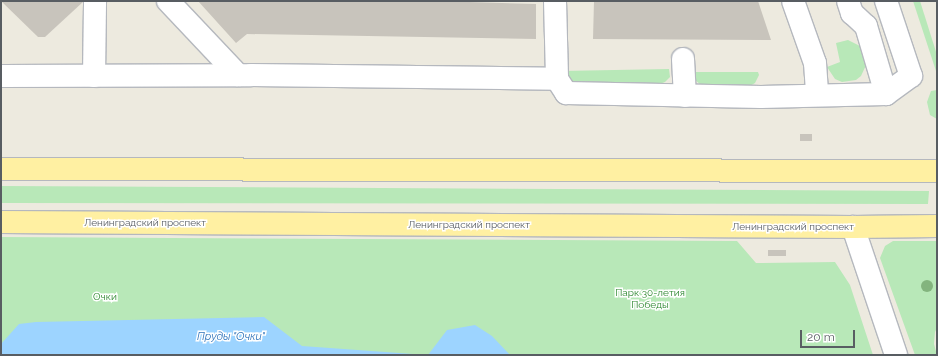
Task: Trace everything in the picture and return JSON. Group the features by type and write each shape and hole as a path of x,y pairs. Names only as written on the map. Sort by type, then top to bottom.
{"main road":[{"path":"1,169 937,171"},
{"name":"Ленинградский проспект","path":"1,222 853,227 937,226"}],"street":[{"path":"94,76 95,1"},
{"path":"168,1 238,76"},
{"path":"555,1 556,79 566,93 761,97 886,94 911,76 886,1"},
{"path":"793,1 815,63 817,95"},
{"path":"848,1 852,13 866,26 886,94"},
{"path":"683,59 685,96"},
{"path":"1,76 238,76 556,79"},
{"path":"853,227 896,355"}],"green space":[{"path":"913,1 920,1 937,55 937,74"},
{"path":"848,40 860,46 867,63 861,76 856,80 842,82 835,79 827,67 840,62 836,43"},
{"path":"669,69 670,77 665,82 654,86 580,85 566,79 560,71"},
{"path":"693,72 758,72 759,75 755,83 748,87 702,86 693,78"},
{"path":"937,90 937,119 930,115 927,102 931,91"},
{"path":"1,186 929,191 928,204 1,203"},
{"name":"Парк 30-летия Победы","path":"1,237 737,241 756,263 835,262 850,285 873,355 1,355"},
{"path":"893,241 937,241 937,328 935,332 934,344 937,355 915,355 880,258 885,246"}],"water":[{"name":"Пруды \"Очки\"","path":"264,317 302,346 427,355 1,355 1,344 19,324 36,322"},
{"path":"475,325 492,336 510,355 428,355 447,330"}],"building":[{"path":"1,1 84,1 45,37 38,37"},
{"path":"198,1 436,1 536,4 536,39 247,34 236,43"},
{"path":"594,1 758,1 771,40 593,39"},
{"path":"800,134 812,134 812,141 800,141"},
{"path":"768,250 786,250 786,256 768,256"}],"park label":[{"name":"Очки","path":"105,297"}]}
